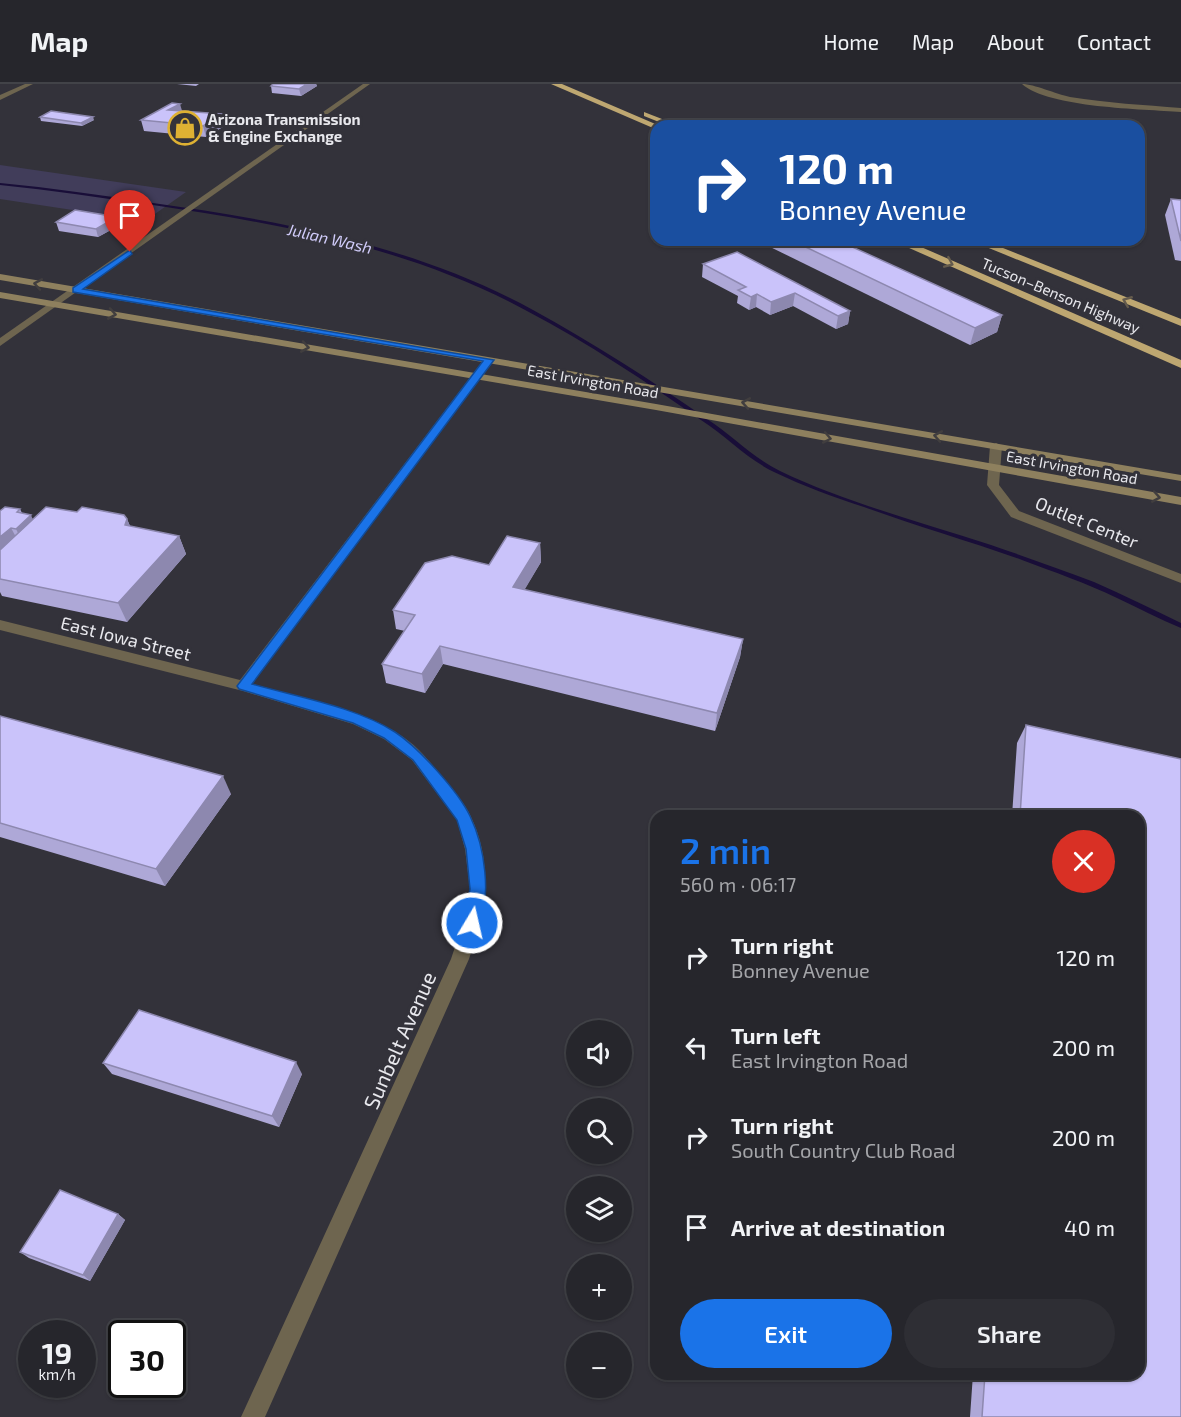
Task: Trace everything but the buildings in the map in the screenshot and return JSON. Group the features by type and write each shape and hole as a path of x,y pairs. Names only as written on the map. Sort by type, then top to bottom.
{"highway":[{"path":"555,84 650,124"},
{"path":"576,84 662,120"},
{"name":"Tucson–Benson Highway","path":"910,246 1181,363"},
{"name":"Tucson–Benson Highway","path":"989,246 1181,323"}],"main road":[{"name":"East Irvington Road","path":"0,277 1181,478"},
{"name":"East Irvington Road","path":"0,295 656,407 1181,501"}],"street":[{"path":"0,98 30,84"},
{"path":"0,343 367,84"},
{"path":"1028,87 1056,97 1181,110"},
{"path":"243,686 489,360"},
{"name":"Outlet Center","path":"996,446 993,484 1015,513 1181,579"},
{"name":"East Iowa Street","path":"0,625 243,686"},
{"name":"Sunbelt Avenue","path":"243,686 358,720 389,735 417,756 464,818 473,849 478,889 472,923 460,959 253,1417"}],"shaded area":[{"path":"0,165 186,192 145,221 0,199"}],"waterway":[{"name":"Julian Wash","path":"0,184 240,217 339,238 436,267 483,286 574,335 663,391 760,462 780,473 848,500 1074,577 1181,626"}],"place":[{"name":"Arizona Transmission & Engine Exchange","path":"185,128"}],"route":[{"path":"130,252 76,290 489,360 243,686 358,720 389,735 417,756 439,781 464,818 473,849 478,889 472,923"}]}
